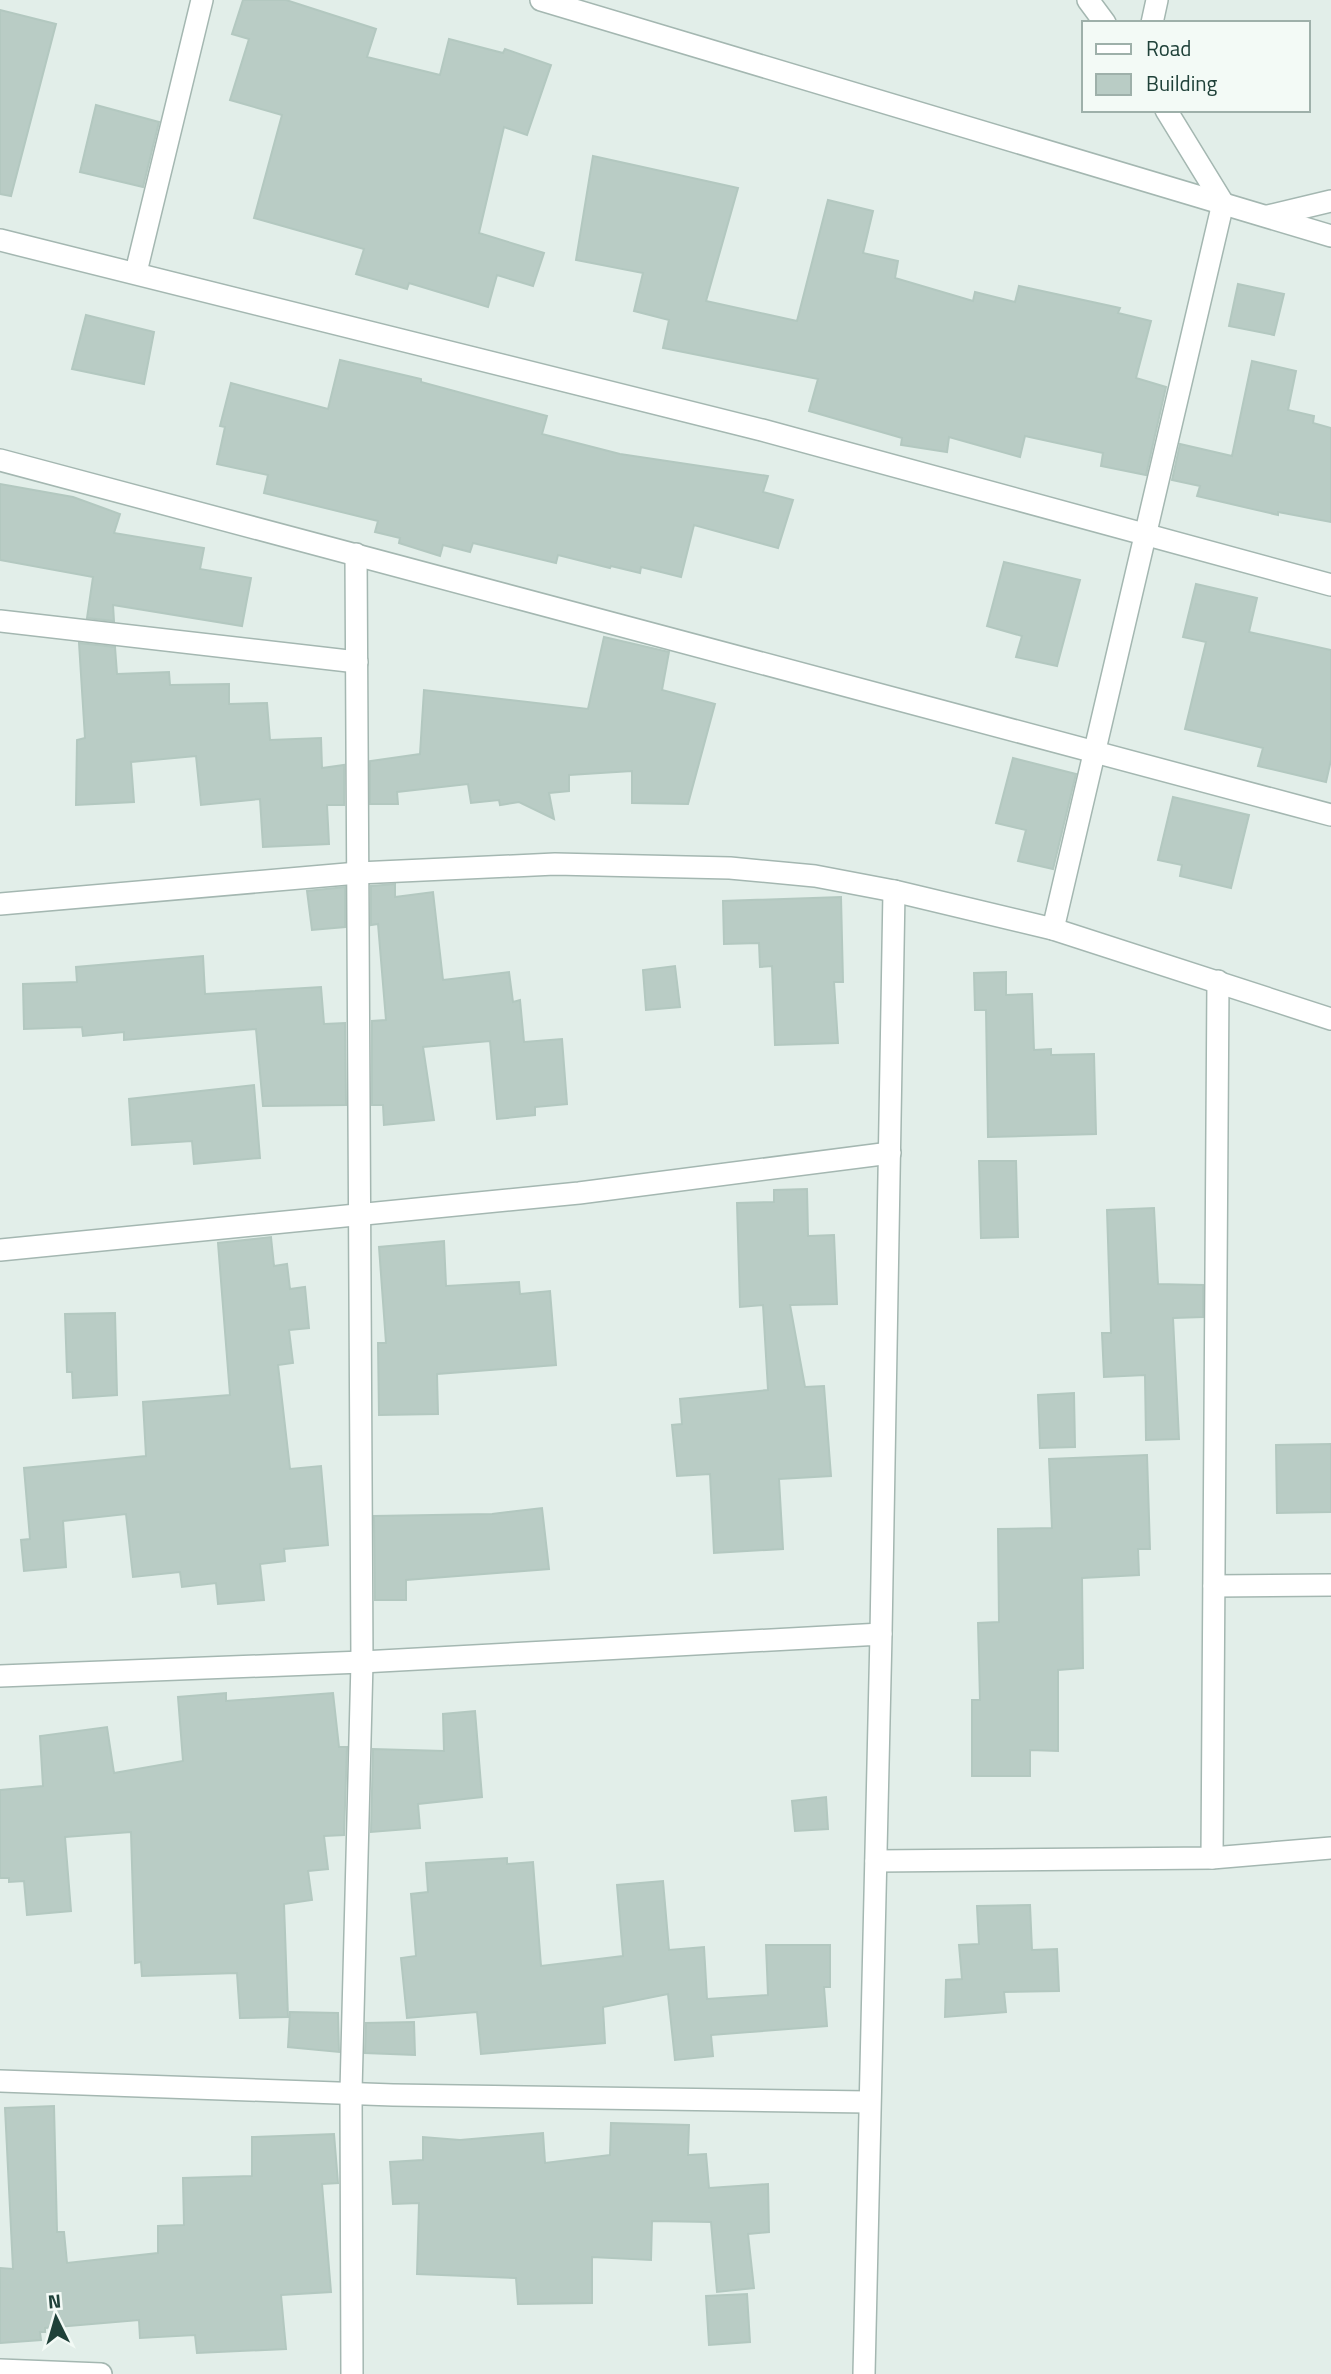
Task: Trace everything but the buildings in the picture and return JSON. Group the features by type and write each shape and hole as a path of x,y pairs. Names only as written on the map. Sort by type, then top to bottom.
{"street":[{"path":"136,272 202,0"},
{"path":"541,0 1331,236"},
{"path":"1088,0 1104,21"},
{"path":"1152,21 1157,0"},
{"path":"1053,929 1223,203 1167,112"},
{"path":"1266,216 1331,201"},
{"path":"0,240 762,430 1331,585"},
{"path":"0,460 1331,815"},
{"path":"352,2374 351,2091 362,1662 356,554"},
{"path":"0,621 357,662"},
{"path":"0,904 358,873 555,864 730,868 815,876 894,891 1053,929 1331,1019"},
{"path":"864,2374 894,891"},
{"path":"1212,1858 1218,981"},
{"path":"0,1250 658,1184 890,1153"},
{"path":"1214,1587 1331,1585"},
{"path":"0,1675 362,1662 881,1634"},
{"path":"876,1861 1212,1858 1331,1849"},
{"path":"0,2081 351,2091 393,2095 868,2102"},
{"path":"0,2370 101,2374"}]}
